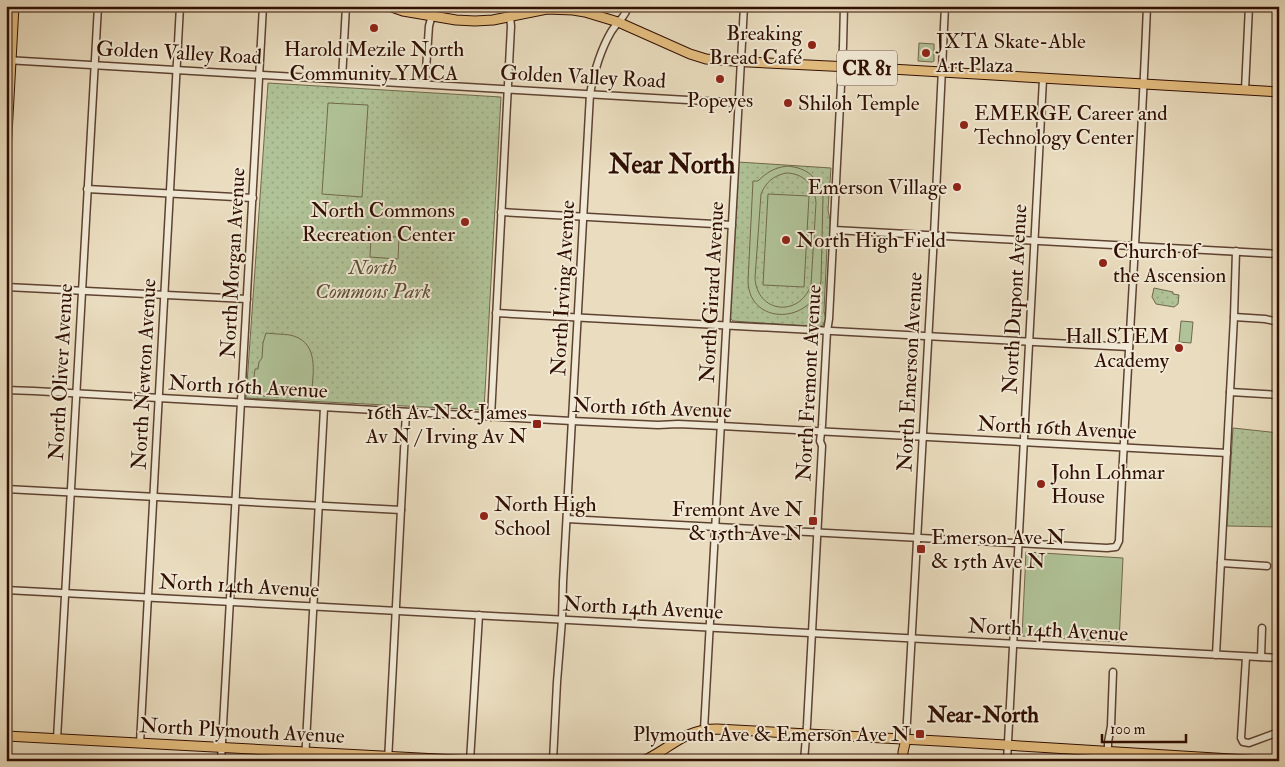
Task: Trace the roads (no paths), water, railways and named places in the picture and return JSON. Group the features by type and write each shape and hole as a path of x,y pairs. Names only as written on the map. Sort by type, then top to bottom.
{"main road":[{"path":"6,153 9,60 14,6"},
{"name":"CR 81","path":"389,6 403,11 456,20 475,21 510,17 519,10 573,10 618,22 690,54 703,58 740,62 1279,92"},
{"name":"CR 81","path":"413,6 432,15"},
{"path":"643,761 684,738 704,730 717,729 1008,746 1108,756 1264,761"},
{"name":"North Plymouth Avenue","path":"6,736 222,748 305,756 476,761"},
{"path":"903,761 906,739"}],"street":[{"name":"North Oliver Avenue","path":"57,739 98,6"},
{"name":"North Newton Avenue","path":"140,743 180,6"},
{"name":"North Morgan Avenue","path":"222,761 263,6"},
{"path":"342,79 346,6"},
{"name":"North Irving Avenue","path":"553,761 590,94 595,70 604,44 612,30 625,15 628,6"},
{"name":"North Girard Avenue","path":"704,730 744,6"},
{"name":"North Fremont Avenue","path":"804,761 822,446 820,441 834,230 844,6"},
{"name":"North Emerson Avenue","path":"906,739 945,6"},
{"path":"567,519 1116,547 1119,541 1147,6"},
{"path":"1245,90 1249,6"},
{"path":"425,84 428,26 432,15"},
{"path":"491,417 510,17"},
{"name":"Golden Valley Road","path":"9,60 739,103"},
{"name":"North Dupont Avenue","path":"1007,761 1044,79"},
{"path":"88,189 253,198"},
{"path":"501,212 732,225"},
{"path":"834,230 1279,254"},
{"path":"1216,655 1236,251"},
{"path":"6,287 247,299"},
{"path":"496,313 1128,347"},
{"path":"1234,318 1265,319 1279,322"},
{"name":"North 16th Avenue","path":"6,390 491,417 721,426 1227,453"},
{"path":"1230,392 1279,395"},
{"path":"305,756 324,408"},
{"path":"388,759 406,412"},
{"path":"6,489 401,510"},
{"path":"1221,564 1267,566"},
{"name":"North 14th Avenue","path":"6,590 1279,658"},
{"path":"470,761 479,615"},
{"path":"1261,658 1262,628"},
{"path":"1246,657 1241,738 1243,742 1249,743 1279,732"},
{"path":"1108,756 1113,672"}],"place":[{"name":"Harold Mezile North Community YMCA","path":"374,28"},
{"name":"Breaking Bread Café","path":"812,45"},
{"name":"JXTA Skate-Able Art Plaza","path":"926,53"},
{"name":"Popeyes","path":"720,79"},
{"name":"Shiloh Temple","path":"788,103"},
{"name":"EMERGE Career and Technology Center","path":"964,125"},
{"name":"Emerson Village","path":"957,187"},
{"name":"North Commons Recreation Center","path":"465,222"},
{"name":"North High Field","path":"786,240"},
{"name":"Church of the Ascension","path":"1103,263"},
{"name":"Hall STEM Academy","path":"1179,348"},
{"name":"16th Av N & James Av N / Irving Av N","path":"537,424"},
{"name":"John Lohmar House","path":"1041,484"},
{"name":"North High School","path":"484,516"},
{"name":"Fremont Ave N & 15th Ave N","path":"813,521"},
{"name":"Emerson Ave N & 15th Ave N","path":"921,549"},
{"name":"Plymouth Ave & Emerson Ave N","path":"920,734"}],"district":[{"name":"Near North","path":"672,165"},
{"name":"Near-North","path":"983,715"}],"park label":[{"name":"North Commons Park","path":"373,279"}]}
